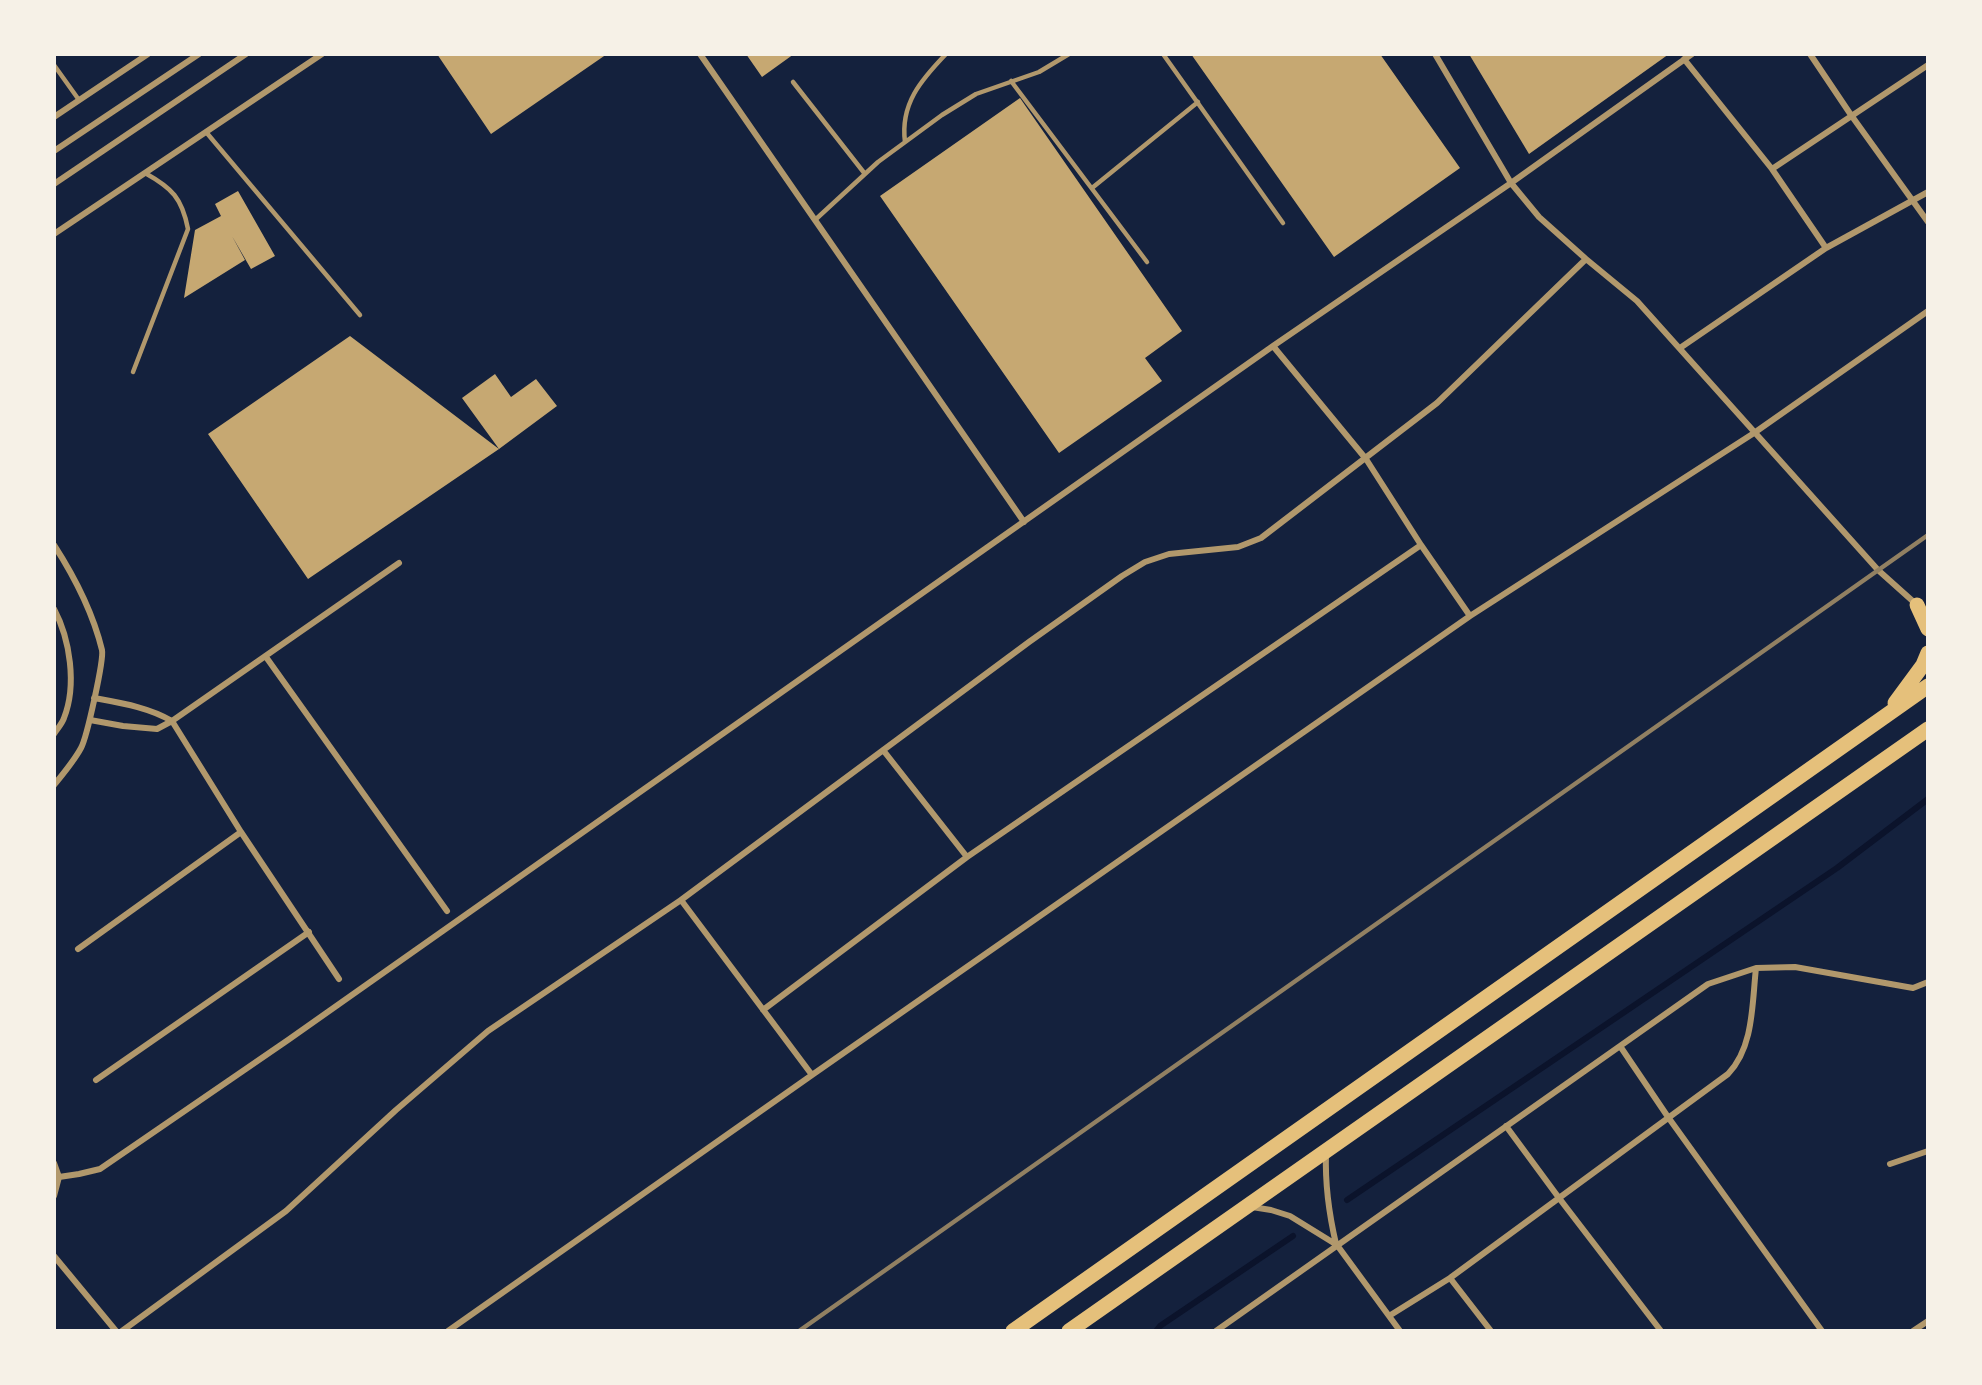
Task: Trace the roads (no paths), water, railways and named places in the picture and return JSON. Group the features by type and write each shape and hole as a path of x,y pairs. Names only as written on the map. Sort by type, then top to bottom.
{"main road":[{"path":"1922,608 1928,629"},
{"path":"1888,714 1923,665 1928,653"},
{"path":"1013,1331 1928,686"},
{"path":"1069,1331 1928,729"}],"street":[{"path":"54,117 148,54"},
{"path":"54,151 199,54"},
{"path":"54,184 246,54"},
{"path":"54,234 322,54"},
{"path":"700,54 1024,522"},
{"path":"1436,54 1511,183 1539,217 1586,260 1637,301 1878,570 1922,608"},
{"path":"58,1177 100,1169 288,1040 1273,346 1511,183 1692,54"},
{"path":"1810,54 1928,222"},
{"path":"1684,59 1772,169 1826,248"},
{"path":"1772,169 1928,64"},
{"path":"1680,348 1826,248 1928,192"},
{"path":"122,1331 286,1210 396,1110 488,1031 681,900 1029,642 1130,571 1145,562 1169,554 1238,547 1261,538 1437,403 1586,260"},
{"path":"448,1331 1470,616 1754,433 1928,311"},
{"path":"1273,346 1366,459 1470,616"},
{"path":"54,545 88,610 103,652 90,720 81,748 54,785"},
{"path":"763,1010 967,857 1421,545"},
{"path":"90,720 157,729 266,657 399,563"},
{"path":"54,609 63,626 72,676 64,718 54,734"},
{"path":"266,657 447,911"},
{"path":"94,698 129,704 158,713 172,721 241,832 339,979"},
{"path":"883,750 967,857"},
{"path":"78,949 241,832"},
{"path":"681,900 812,1075"},
{"path":"96,1080 309,932"},
{"path":"1216,1331 1708,984 1756,968 1795,967 1913,988 1928,982"},
{"path":"1389,1316 1450,1278 1728,1074 1737,1065 1743,1053 1749,1027 1756,968"},
{"path":"1620,1046 1668,1117 1822,1331"},
{"path":"1506,1126 1661,1331"},
{"path":"1326,1150 1325,1172 1329,1212 1337,1245"},
{"path":"1890,1164 1928,1151"},
{"path":"54,1163 58,1177 54,1196"},
{"path":"1246,1206 1290,1216 1337,1245 1400,1331"},
{"path":"54,1256 116,1331"},
{"path":"1450,1278 1491,1331"},
{"path":"1915,1330 1928,1321"}],"lane":[{"path":"905,142 903,128 906,111 922,79 946,54"},
{"path":"815,220 865,174 905,142 976,94 1039,72 1069,54"},
{"path":"1163,54 1283,223"},
{"path":"54,64 79,100"},
{"path":"1011,81 1147,262"},
{"path":"793,82 865,174"},
{"path":"1092,188 1198,102"},
{"path":"206,132 360,315"},
{"path":"132,372 188,229 184,212 176,195 163,183 144,173"}],"waterway":[{"path":"1347,1200 1837,868 1928,799"},
{"path":"1156,1331 1160,1326 1293,1236"}],"railway":[{"path":"799,1331 1928,535"}]}
